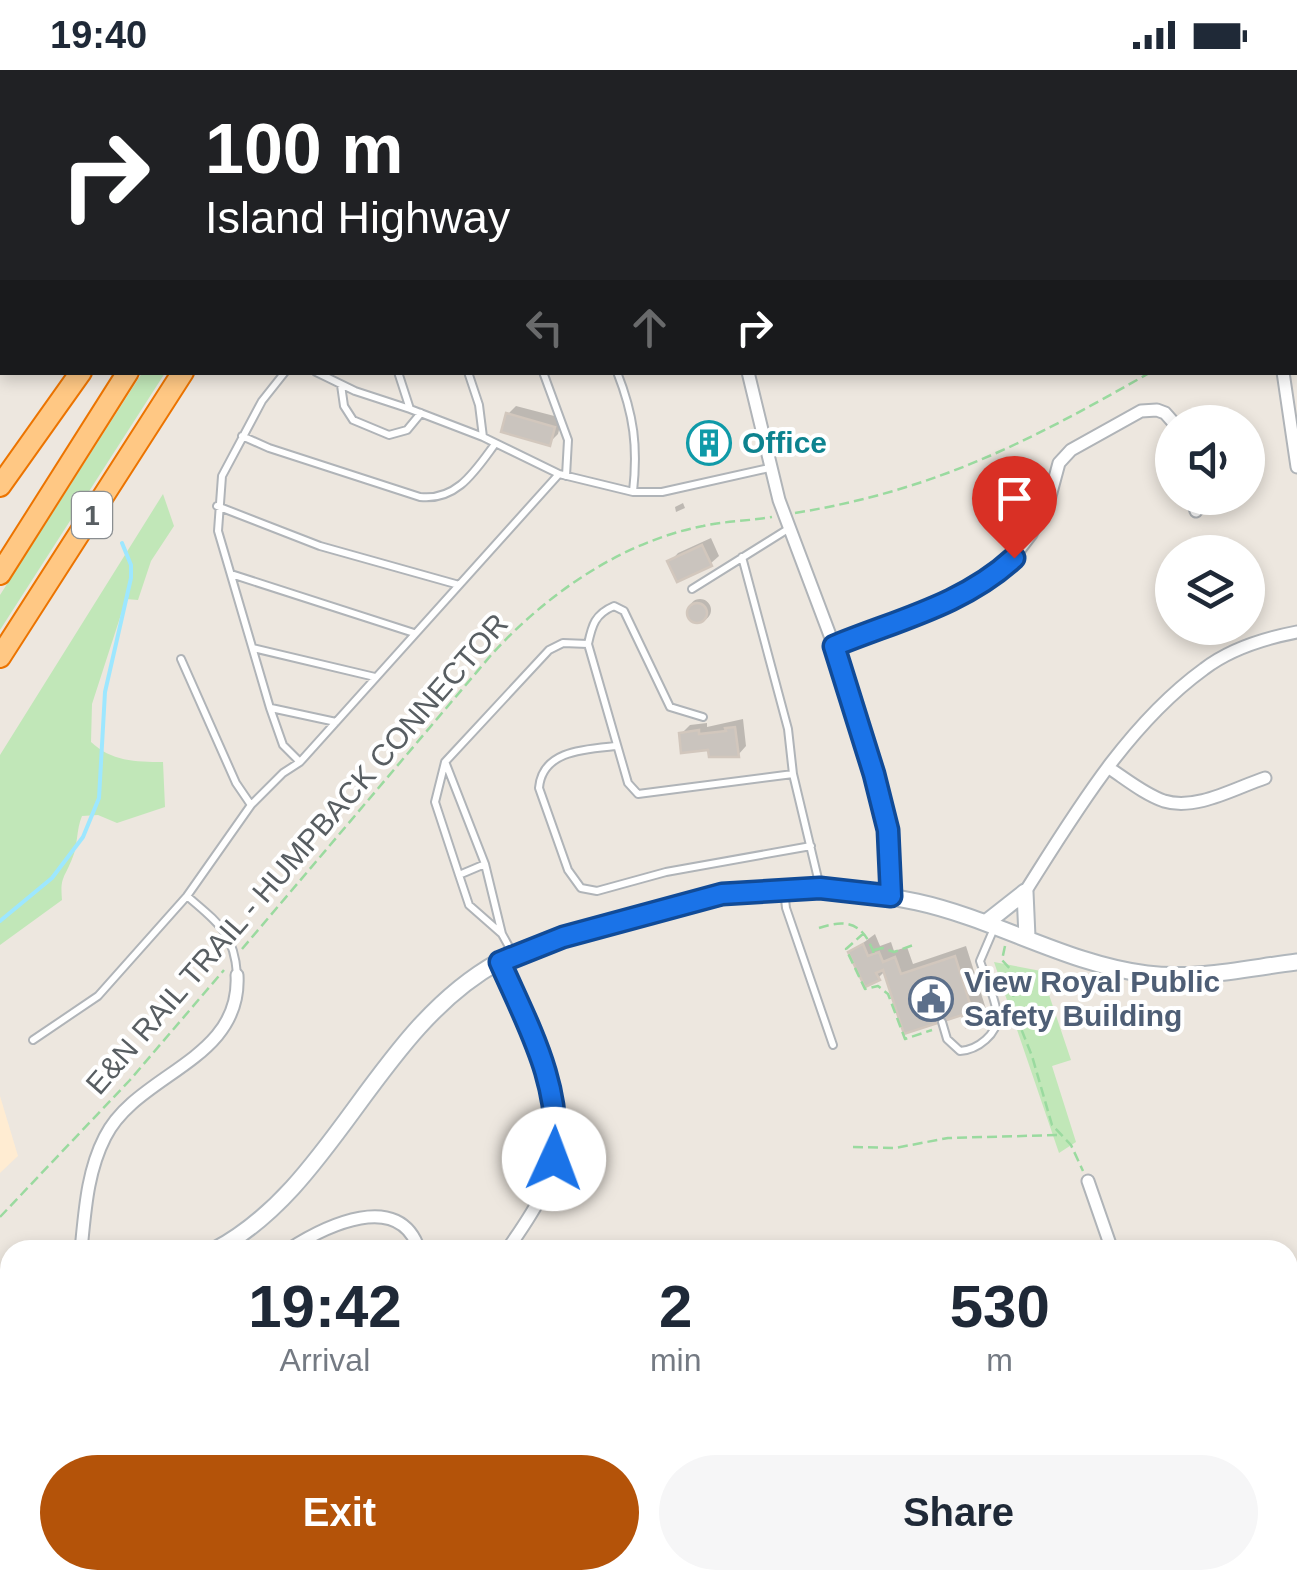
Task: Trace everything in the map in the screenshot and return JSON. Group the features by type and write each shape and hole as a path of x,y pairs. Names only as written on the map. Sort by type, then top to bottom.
{"highway":[{"path":"0,465 77,375"},
{"path":"0,486 78,375"},
{"name":"1","path":"0,574 126,375"},
{"name":"1","path":"0,657 181,375"}],"main road":[{"path":"232,1240 290,1190 413,1032 464,983 507,958 653,911 722,894 820,888 891,896 1005,929 1085,960 1148,974 1195,976 1297,962"},
{"path":"1005,929 1025,892"},
{"path":"1005,929 1025,892"}],"street":[{"path":"750,375 769,468 834,646 874,774 888,830 891,896"},
{"path":"1282,375 1297,468"},
{"path":"834,646 945,604 987,582 1014,558 1049,500 1059,463 1071,450 1141,412 1155,410"},
{"path":"1025,892 1145,722 1204,668 1261,642 1297,632"},
{"path":"1109,768 1154,796 1172,802 1194,802 1265,778"},
{"path":"507,958 550,1080 558,1132 545,1188 513,1240"},
{"path":"82,1240 87,1186 106,1134 131,1104 202,1053 232,1014 237,975"},
{"path":"1088,1181 1109,1240"},
{"path":"304,1240 322,1229 380,1216 402,1222 417,1240"}],"lane":[{"path":"284,375 262,402 222,476 218,531 283,745 300,762"},
{"path":"322,375 482,437 562,475 633,492 662,492 769,468"},
{"path":"399,375 410,408"},
{"path":"469,375 482,437"},
{"path":"33,1040 98,996 187,896 251,805 300,762 414,632 562,475 568,440 544,375"},
{"path":"618,375 629,403 638,454 633,492"},
{"path":"341,384 344,406 354,420 390,435 407,430 420,412"},
{"path":"242,436 420,497 438,498 454,492 496,444"},
{"path":"217,506 320,546 459,585"},
{"path":"692,589 789,528"},
{"path":"742,557 788,730 793,774 820,888"},
{"path":"231,574 414,632"},
{"path":"702,717 670,707 624,611 614,606 603,611 593,623 588,644 628,784 638,794 793,774"},
{"path":"502,934 469,905 435,802 446,762 549,650 563,644 588,644"},
{"path":"253,648 374,677"},
{"path":"181,659 236,783 251,805"},
{"path":"270,708 336,722"},
{"path":"616,746 573,751 540,773 540,788 568,870 581,888 597,891 666,872 811,846"},
{"path":"446,762 485,864 507,958"},
{"path":"459,875 485,864"},
{"path":"784,889 786,908 833,1046"},
{"path":"187,896 219,923 233,944 237,975"},
{"path":"942,1022 948,1039 960,1051 979,1046 996,1025 998,1014 980,961 1005,929"}],"path":[{"name":"E&N RAIL TRAIL - HUMPBACK CONNECTOR","path":"0,1217 130,1080 492,654 531,615 591,572 656,540 702,526 882,496 982,462 1146,375"},
{"path":"819,928 855,926 864,932 873,952 882,948 894,952 916,944"},
{"path":"1005,929 1002,960 1012,971 1014,1011 1052,1126 1071,1145 1088,1181"},
{"path":"864,932 846,950 853,971 865,988 878,986 888,994 904,1039 923,1033"},
{"path":"853,1147 895,1148 948,1138 1060,1135"}],"shaded area":[{"path":"0,1096 18,1156 0,1173"}],"green space":[{"path":"141,375 164,375 0,630 0,595"},
{"path":"163,494 174,526 151,561 138,600 126,599 92,704 91,742 115,757 163,762 165,807 117,823 98,815 82,816 74,854 62,882 62,900 0,945 0,755"},
{"path":"994,962 1041,971 1071,1060 1052,1066 1076,1142 1059,1153"}],"building":[{"path":"506,413 555,427 550,446 501,432"},
{"name":"Office","path":"715,427 723,451 704,458 695,434"},
{"path":"702,545 712,566 677,582 667,561"},
{"path":"693,603 701,603 707,613 701,623 693,623 687,617 687,609"},
{"path":"735,727 739,757 709,757 708,750 681,753 679,733 699,730 699,734"},
{"name":"View Royal Public Safety Building","path":"863,944 868,956 879,952 883,962 895,957 901,974 955,956 976,1023 966,1027 962,1015 904,1034 883,970 876,973 880,980 865,987 848,952"}],"waterway":[{"path":"0,921 52,878 83,837 99,798 105,692 131,578 131,565 122,543"}],"place":[{"name":"Office","path":"709,443"},
{"name":"View Royal Public Safety Building","path":"931,999"}],"route":[{"path":"554,1159 558,1132 550,1080 500,962 563,937 722,894 820,888 891,896 888,830 834,646 945,604 987,582 1014,558"}]}
